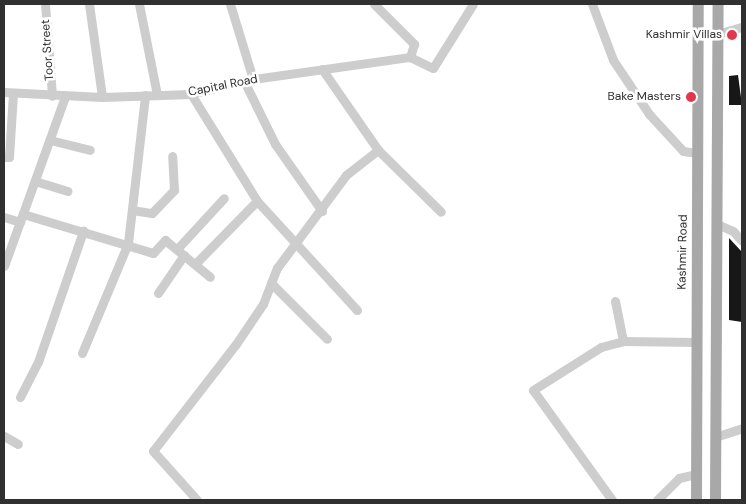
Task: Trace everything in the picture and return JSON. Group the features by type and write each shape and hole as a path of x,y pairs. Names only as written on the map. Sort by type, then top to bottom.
{"main road":[{"name":"Kashmir Road","path":"696,500 698,4"},
{"path":"715,500 718,4"},
{"path":"696,274 717,275"}],"street":[{"name":"Toor Street","path":"45,4 52,96"},
{"path":"89,4 102,97"},
{"path":"139,4 157,94"},
{"path":"230,4 253,79"},
{"path":"374,4 414,44 410,57 433,68 473,4"},
{"path":"592,4 613,60 649,114 683,151 698,153"},
{"path":"718,34 742,27"},
{"name":"Capital Road","path":"8,93 102,97 191,94 253,79 410,57"},
{"path":"322,69 378,150 441,212"},
{"path":"244,81 275,144 322,211"},
{"path":"4,157 8,157 8,93"},
{"path":"191,94 257,201 358,310"},
{"path":"82,353 128,243 144,95"},
{"path":"4,266 65,96"},
{"path":"50,140 90,150"},
{"path":"197,500 153,451 236,344 271,283 346,174 378,150"},
{"path":"132,210 152,212 174,190 172,156"},
{"path":"35,181 68,191"},
{"path":"158,293 181,252 224,198"},
{"path":"195,264 257,201"},
{"path":"4,217 22,218 83,231 128,243 152,253 166,240 210,277"},
{"path":"717,224 734,231 742,241"},
{"path":"20,397 38,362 83,231"},
{"path":"271,283 328,339"},
{"path":"615,301 624,341"},
{"path":"612,500 533,390 601,347 624,341 696,342"},
{"path":"716,438 742,428"},
{"path":"4,436 18,444"},
{"path":"657,500 679,478 696,474"}],"building":[{"path":"738,75 742,105 729,105 729,76"},
{"path":"729,238 742,252 742,322 729,320"}],"place":[{"name":"Kashmir Villas","path":"732,35"},
{"name":"Bake Masters","path":"691,97"}]}
